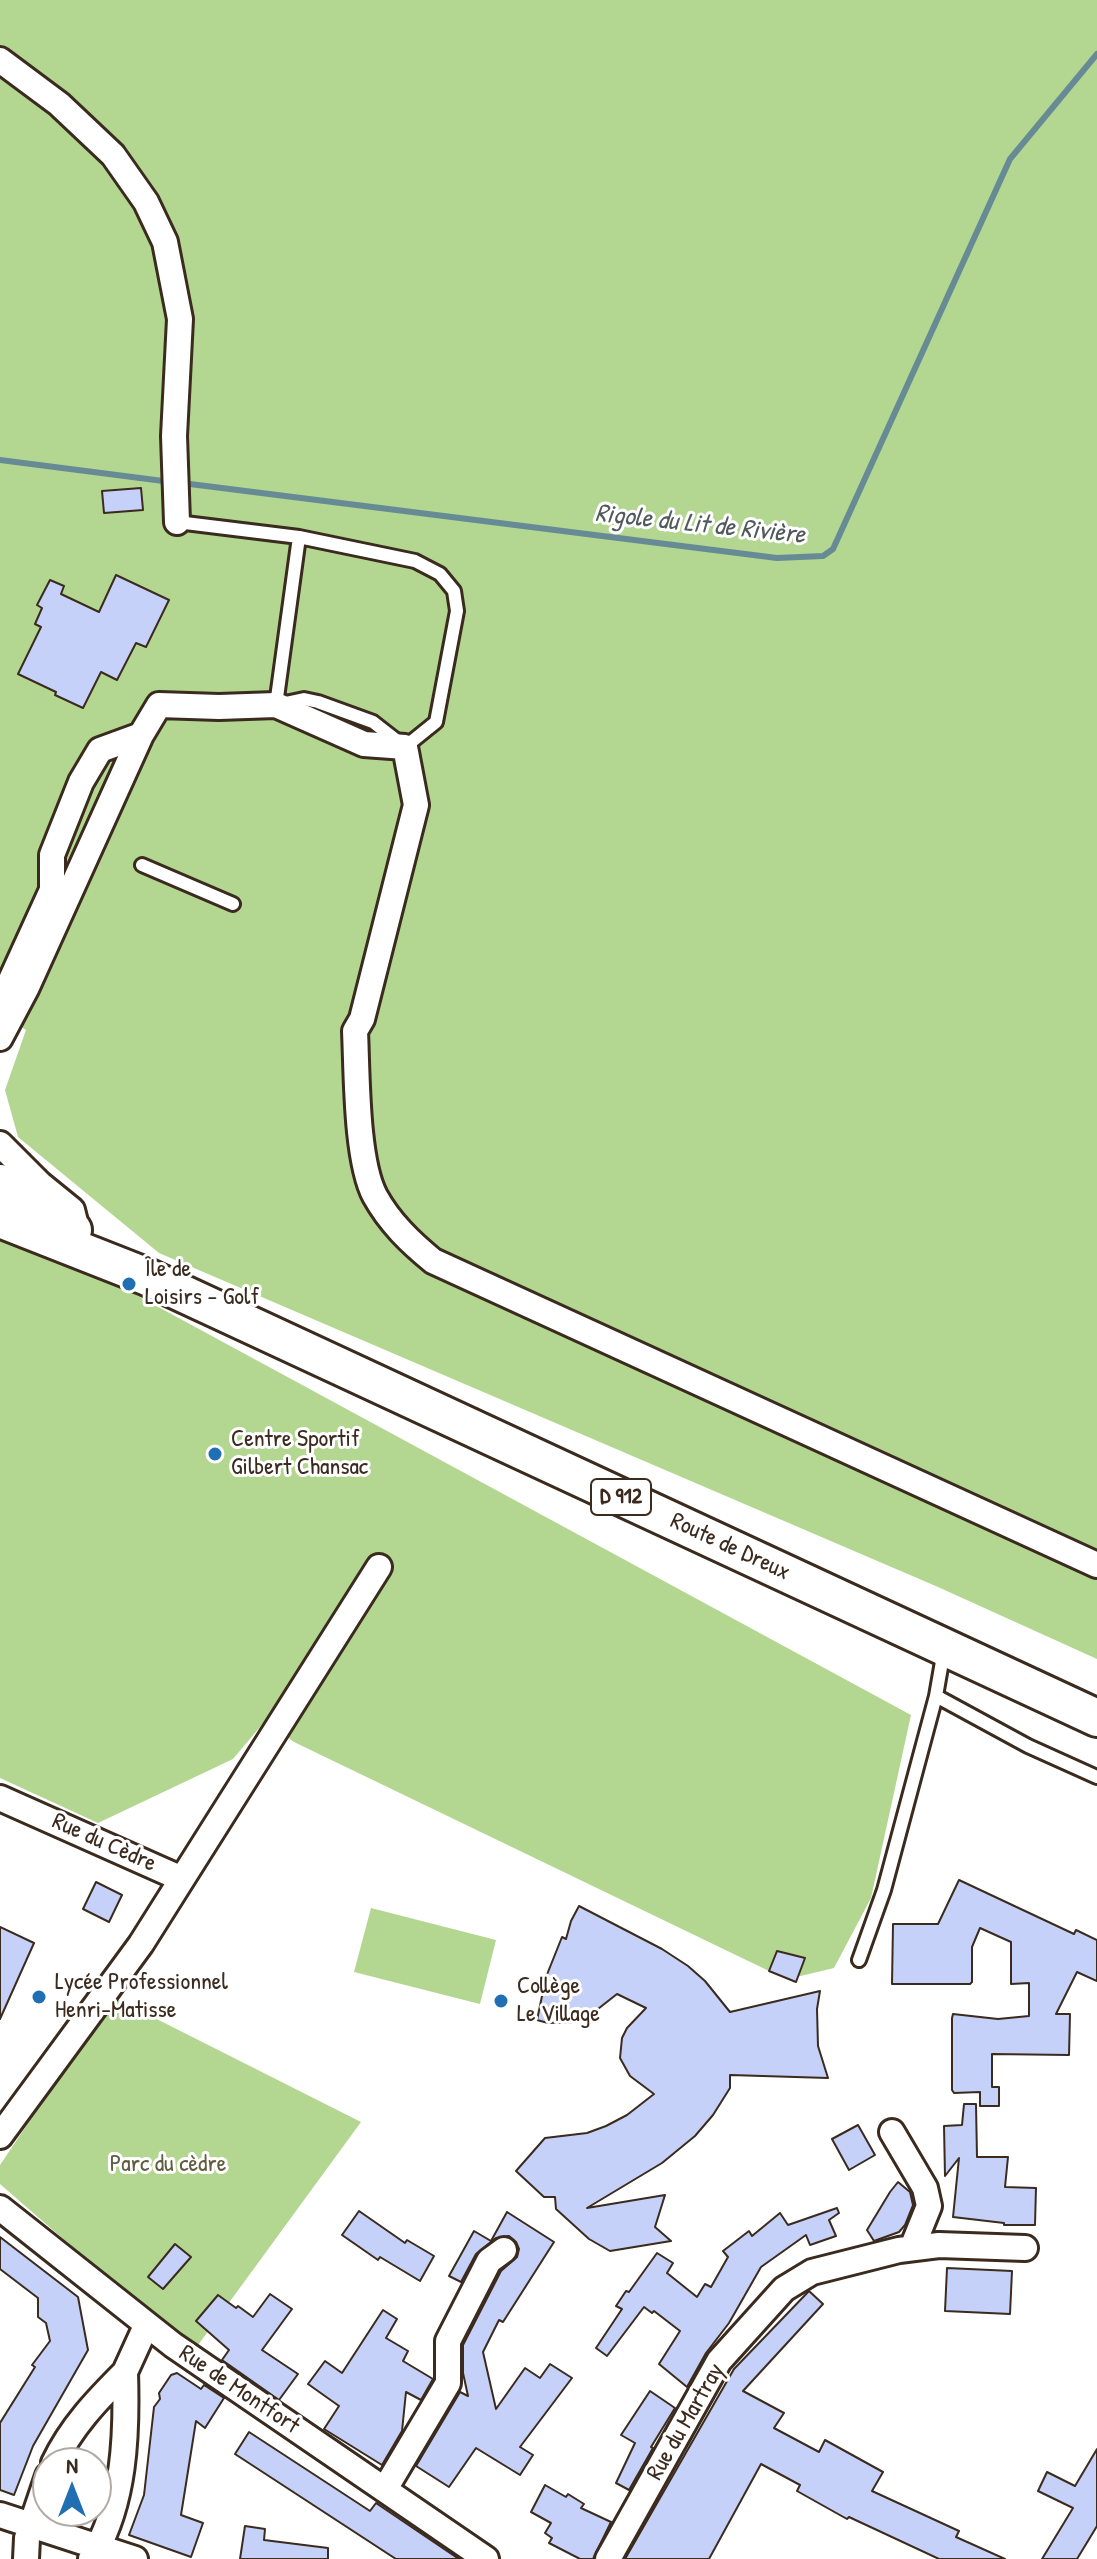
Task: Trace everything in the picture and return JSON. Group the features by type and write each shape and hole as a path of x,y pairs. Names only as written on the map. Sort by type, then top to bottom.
{"main road":[{"name":"Route de Dreux","path":"0,1183 145,1276"},
{"name":"Route de Dreux","path":"0,1219 145,1276 1097,1718"}],"street":[{"path":"0,60 59,104 113,155 146,202 165,242 180,319 174,436 177,522"},
{"path":"1,1043 141,735 159,705 276,705 364,744 405,747 416,805 362,1019 355,1031 364,1161 374,1195 401,1234 433,1261 1097,1565"},
{"path":"0,1004 52,890 52,855 81,782 100,750 141,735"},
{"path":"0,1144 40,1184 72,1210 77,1232"},
{"path":"182,1879 379,1567"},
{"name":"Rue du Cèdre","path":"0,1798 182,1879 141,1944 0,2136"},
{"path":"892,2132 925,2188 929,2206 912,2248"},
{"name":"Rue de Montfort","path":"0,2208 146,2326 486,2559"},
{"name":"Rue du Martray","path":"608,2559 719,2361 784,2289 812,2272 912,2248 939,2245 1025,2248"},
{"path":"385,2489 448,2383 448,2341 489,2261 504,2250"},
{"path":"62,2447 95,2401 125,2372 146,2326"},
{"path":"96,2552 120,2476 126,2418 125,2372"},
{"path":"0,2515 96,2552 135,2559"},
{"path":"26,2559 32,2522"}],"lane":[{"path":"177,522 299,537 415,561 440,574 454,591 457,611 436,722 405,747"},
{"path":"276,705 299,537"},
{"path":"142,865 233,904"},
{"path":"859,1960 884,1890 936,1696 944,1647"},
{"path":"936,1696 1028,1746 1097,1777"}],"green space":[{"path":"0,0 1097,0 1097,1659 938,1587 159,1253 18,1137 5,1090 26,1030 0,1012"},
{"name":"Centre Sportif Gilbert Chansac","path":"0,1239 103,1277 911,1715 871,1898 834,1968 788,1979 769,1971 294,1742 265,1721 233,1759 98,1823 0,1778"},
{"path":"371,1908 496,1940 480,2004 354,1972"},
{"name":"Parc du cèdre","path":"113,1997 361,2122 193,2352 0,2184 0,2165"}],"building":[{"path":"141,488 143,510 104,513 102,491"},
{"path":"116,575 169,600 146,647 136,643 117,680 101,672 83,708 18,674 41,627 35,624 42,608 37,605 50,580 64,586 61,594 99,612"},
{"path":"959,1880 1074,1934 1076,1930 1097,1940 1097,1981 1077,1972 1056,2014 1070,2014 1069,2055 992,2054 992,2087 999,2087 999,2106 980,2106 980,2092 954,2093 952,2090 952,2018 953,2014 998,2019 1029,2016 1029,1983 1011,1984 1011,1942 980,1928 972,1947 970,1984 892,1984 893,1924 938,1924"},
{"path":"96,1882 122,1895 109,1922 83,1909"},
{"path":"579,1906 688,1966 705,1981 730,2012 820,1991 818,2046 828,2078 730,2075 730,2088 695,2136 662,2163 587,2208 665,2195 655,2227 671,2241 610,2251 589,2239 556,2209 555,2197 544,2197 516,2171 545,2138 587,2133 606,2126 627,2115 654,2094 630,2076 620,2058 622,2038 627,2028 646,2008 617,1994 589,2016 575,2022 548,2023 537,2020 546,1977"},
{"path":"0,1927 34,1943 0,2019"},
{"path":"777,1951 805,1958 796,1982 769,1971"},
{"path":"964,2104 976,2104 977,2157 1008,2157 1005,2187 1036,2188 1035,2225 1004,2225 953,2217 959,2158 945,2176 944,2126 962,2125"},
{"path":"858,2125 875,2155 849,2170 832,2139"},
{"path":"898,2182 910,2192 913,2205 905,2225 899,2232 874,2241 867,2230"},
{"path":"837,2208 839,2213 829,2220 836,2236 810,2245 806,2235 761,2267 687,2387 659,2364 680,2331 654,2311 652,2313 644,2307 607,2356 596,2348 622,2309 616,2306 657,2253 673,2263 667,2273 697,2297 705,2284 711,2287 728,2257 723,2251 749,2231 752,2236 780,2213 788,2225"},
{"path":"359,2211 405,2243 407,2240 434,2256 420,2281 380,2257 378,2260 342,2235"},
{"path":"507,2212 554,2242 503,2322 499,2320 483,2352 496,2409 525,2368 540,2378 550,2364 572,2378 520,2447 533,2455 520,2475 476,2448 449,2487 416,2466 460,2392 468,2396 463,2373 463,2345 501,2271 517,2257 519,2249 516,2242 509,2236 496,2238 476,2254 461,2282 449,2276 474,2231 491,2241"},
{"path":"0,2237 78,2297 88,2350 32,2447 14,2495 0,2490 0,2423 35,2367 32,2365 50,2341 46,2323 38,2317 38,2298 0,2269"},
{"path":"175,2244 191,2257 163,2289 148,2277"},
{"path":"947,2268 1012,2271 1010,2314 945,2311"},
{"path":"809,2291 823,2304 743,2391 784,2413 774,2428 819,2452 825,2440 883,2472 872,2491 959,2531 956,2537 1005,2559 939,2559 849,2517 847,2519 797,2491 800,2485 761,2464 709,2559 625,2559 734,2369"},
{"path":"270,2294 292,2309 262,2350 298,2374 279,2400 222,2360 229,2350 196,2321 218,2295 253,2317"},
{"path":"383,2310 397,2319 386,2338 408,2351 403,2361 433,2379 421,2400 406,2392 402,2431 382,2465 324,2429 339,2406 308,2384 325,2361 342,2373"},
{"path":"177,2373 201,2389 204,2385 224,2398 205,2428 196,2421 181,2515 203,2523 191,2557 129,2535 144,2495 154,2407 171,2375"},
{"path":"650,2391 675,2408 629,2490 616,2483 635,2443 621,2435"},
{"path":"249,2432 370,2511 376,2503 459,2559 396,2559 235,2454"},
{"path":"1097,2449 1097,2526 1077,2559 1042,2559 1073,2508 1038,2491 1047,2472 1075,2486"},
{"path":"545,2485 566,2497 568,2494 584,2504 581,2508 611,2522 593,2559 580,2559 549,2543 552,2538 545,2533 551,2523 531,2512"},
{"path":"245,2526 265,2529 264,2540 328,2548 328,2559 240,2559"}],"waterway":[{"name":"Rigole du Lit de Rivière","path":"182,483 777,558 823,556 833,549 1010,159 1097,54"},
{"name":"Rigole du Lit de Rivière","path":"0,460 171,482"}],"place":[{"name":"Île de Loisirs - Golf","path":"129,1284"},
{"name":"Centre Sportif Gilbert Chansac","path":"215,1454"},
{"name":"Lycée Professionnel Henri-Matisse","path":"39,1997"},
{"name":"Collège Le Village","path":"501,2001"}]}
